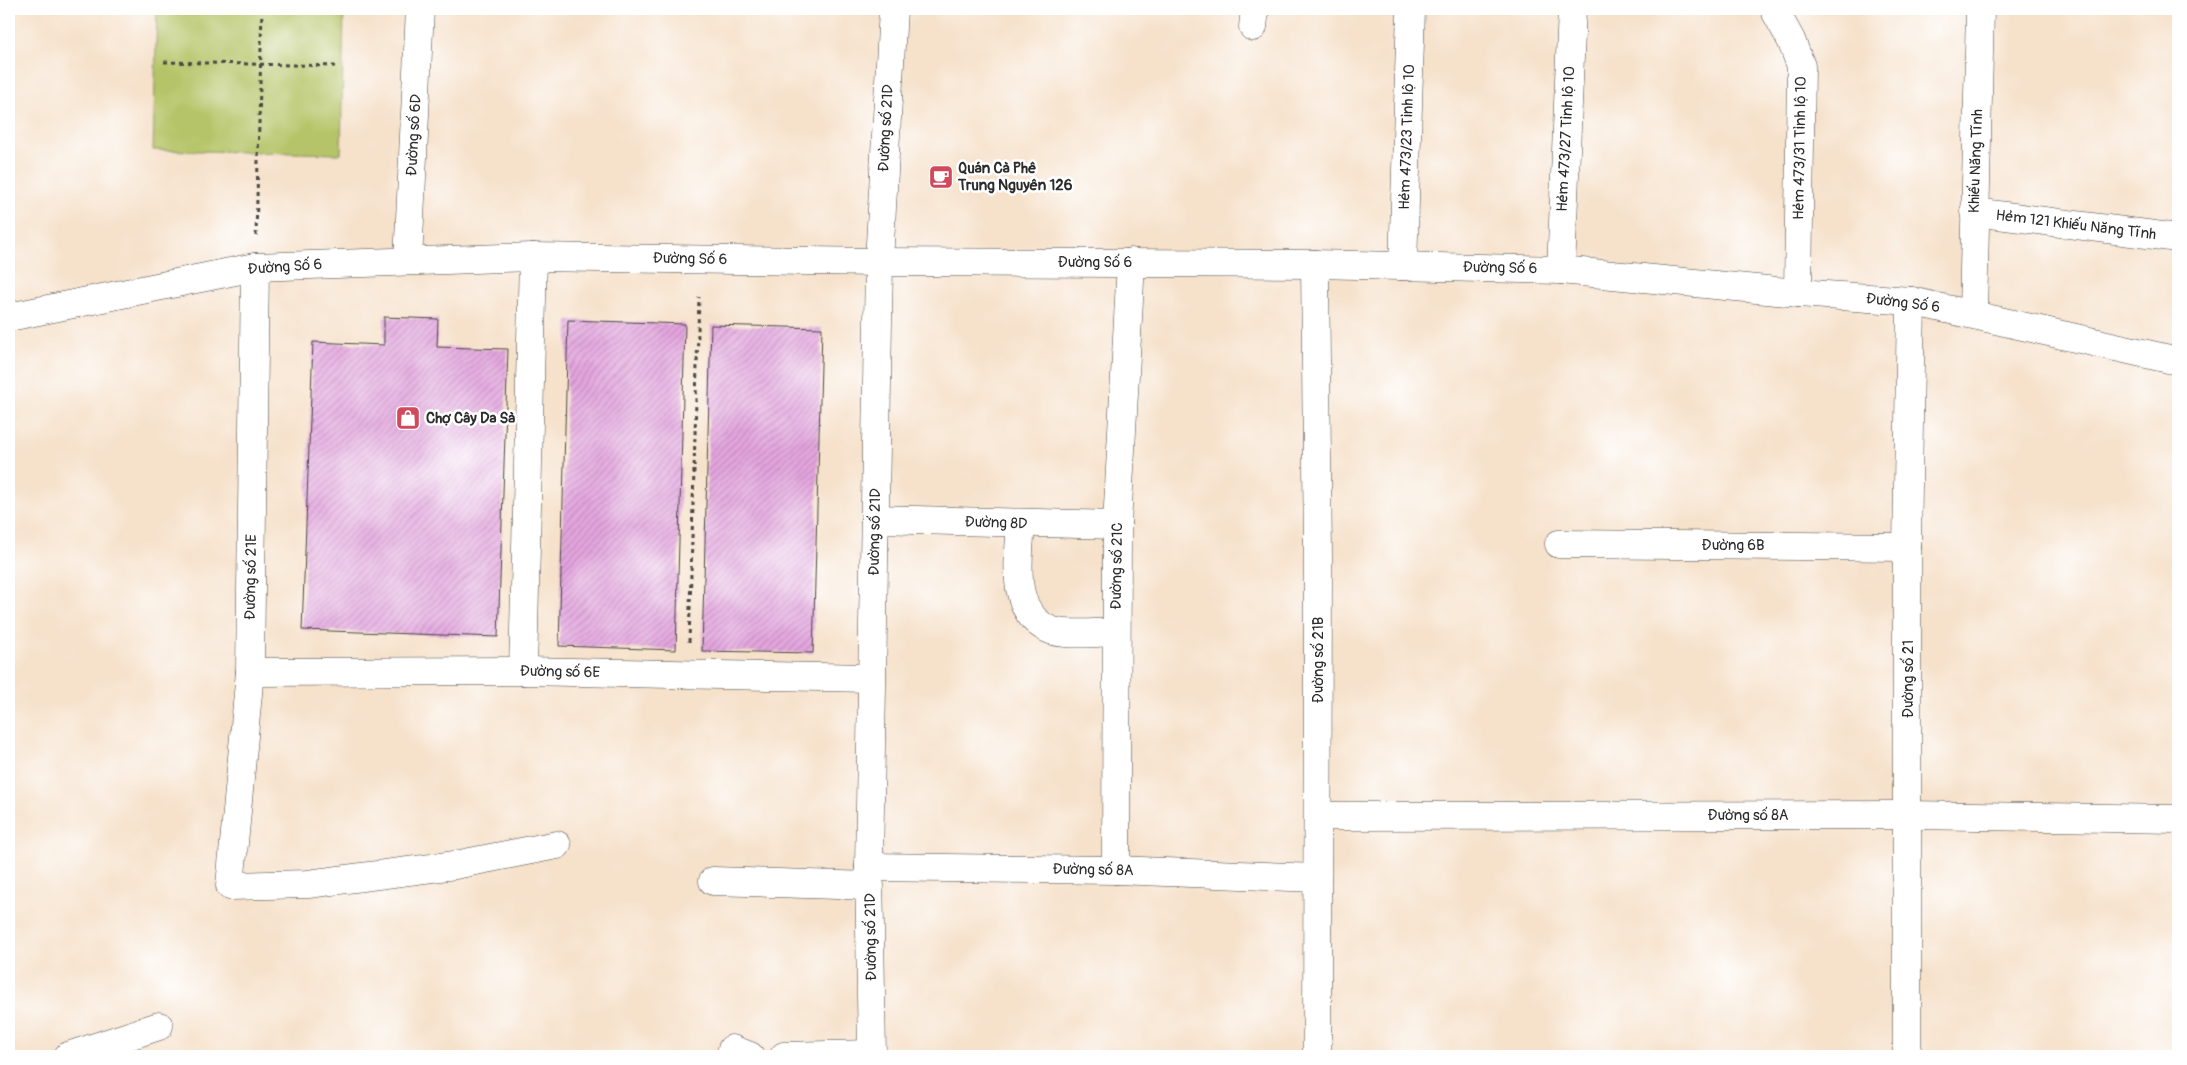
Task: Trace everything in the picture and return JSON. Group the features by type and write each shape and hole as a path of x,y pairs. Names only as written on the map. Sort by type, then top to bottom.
{"street":[{"name":"Đường số 6D","path":"408,261 420,9"},
{"name":"Đường số 21D","path":"872,1055 869,876 879,262 893,9"},
{"name":"Hẻm 473/23 Tỉnh lộ 10","path":"1403,266 1411,9"},
{"name":"Hẻm 473/27 Tỉnh lộ 10","path":"1560,270 1572,9"},
{"name":"Hẻm 473/31 Tỉnh lộ 10","path":"1774,9 1791,40 1801,66 1798,293"},
{"name":"Khiếu Năng Tĩnh","path":"1973,314 1980,9"},
{"name":"Hẻm 121 Khiếu Năng Tĩnh","path":"1974,212 2178,238"},
{"name":"Đường Số 6","path":"9,317 255,266 534,257 879,262 1315,264 1560,270 1911,302 2178,360"},
{"path":"523,671 534,257"},
{"name":"Đường số 21C","path":"1116,870 1117,525 1130,262"},
{"name":"Đường số 21B","path":"1315,264 1318,547 1317,1056"},
{"name":"Đường số 21E","path":"255,266 250,672 230,886 308,884 455,865 557,845"},
{"name":"Đường số 21","path":"1907,1056 1907,547 1911,302"},
{"name":"Đường 8D","path":"875,519 1117,525"},
{"path":"1021,524 1019,588 1024,603 1034,618 1048,629 1064,632 1116,632"},
{"name":"Đường 6B","path":"1559,544 1907,547"},
{"name":"Đường số 6E","path":"250,672 523,671 871,678"},
{"name":"Đường số 8A","path":"1318,816 1908,815 2178,819"},
{"name":"Đường số 8A","path":"713,881 1116,870 1317,878"},
{"path":"68,1056 159,1026"},
{"path":"784,1056 872,1055"}],"path":[{"path":"255,266 262,9"},
{"path":"164,62 335,66"},
{"path":"689,650 699,297"}],"green space":[{"path":"157,9 344,9 341,154 153,150"}],"building":[{"name":"Chợ Cây Da Sà","path":"384,317 438,319 437,347 508,349 498,637 302,630 313,342 384,345"},
{"path":"568,320 685,324 676,650 559,646"},
{"path":"711,325 822,328 813,653 702,651"}],"place":[{"name":"Quán Cà Phê Trung Nguyên 126","path":"941,177"},
{"name":"Chợ Cây Da Sà","path":"408,418"}]}
